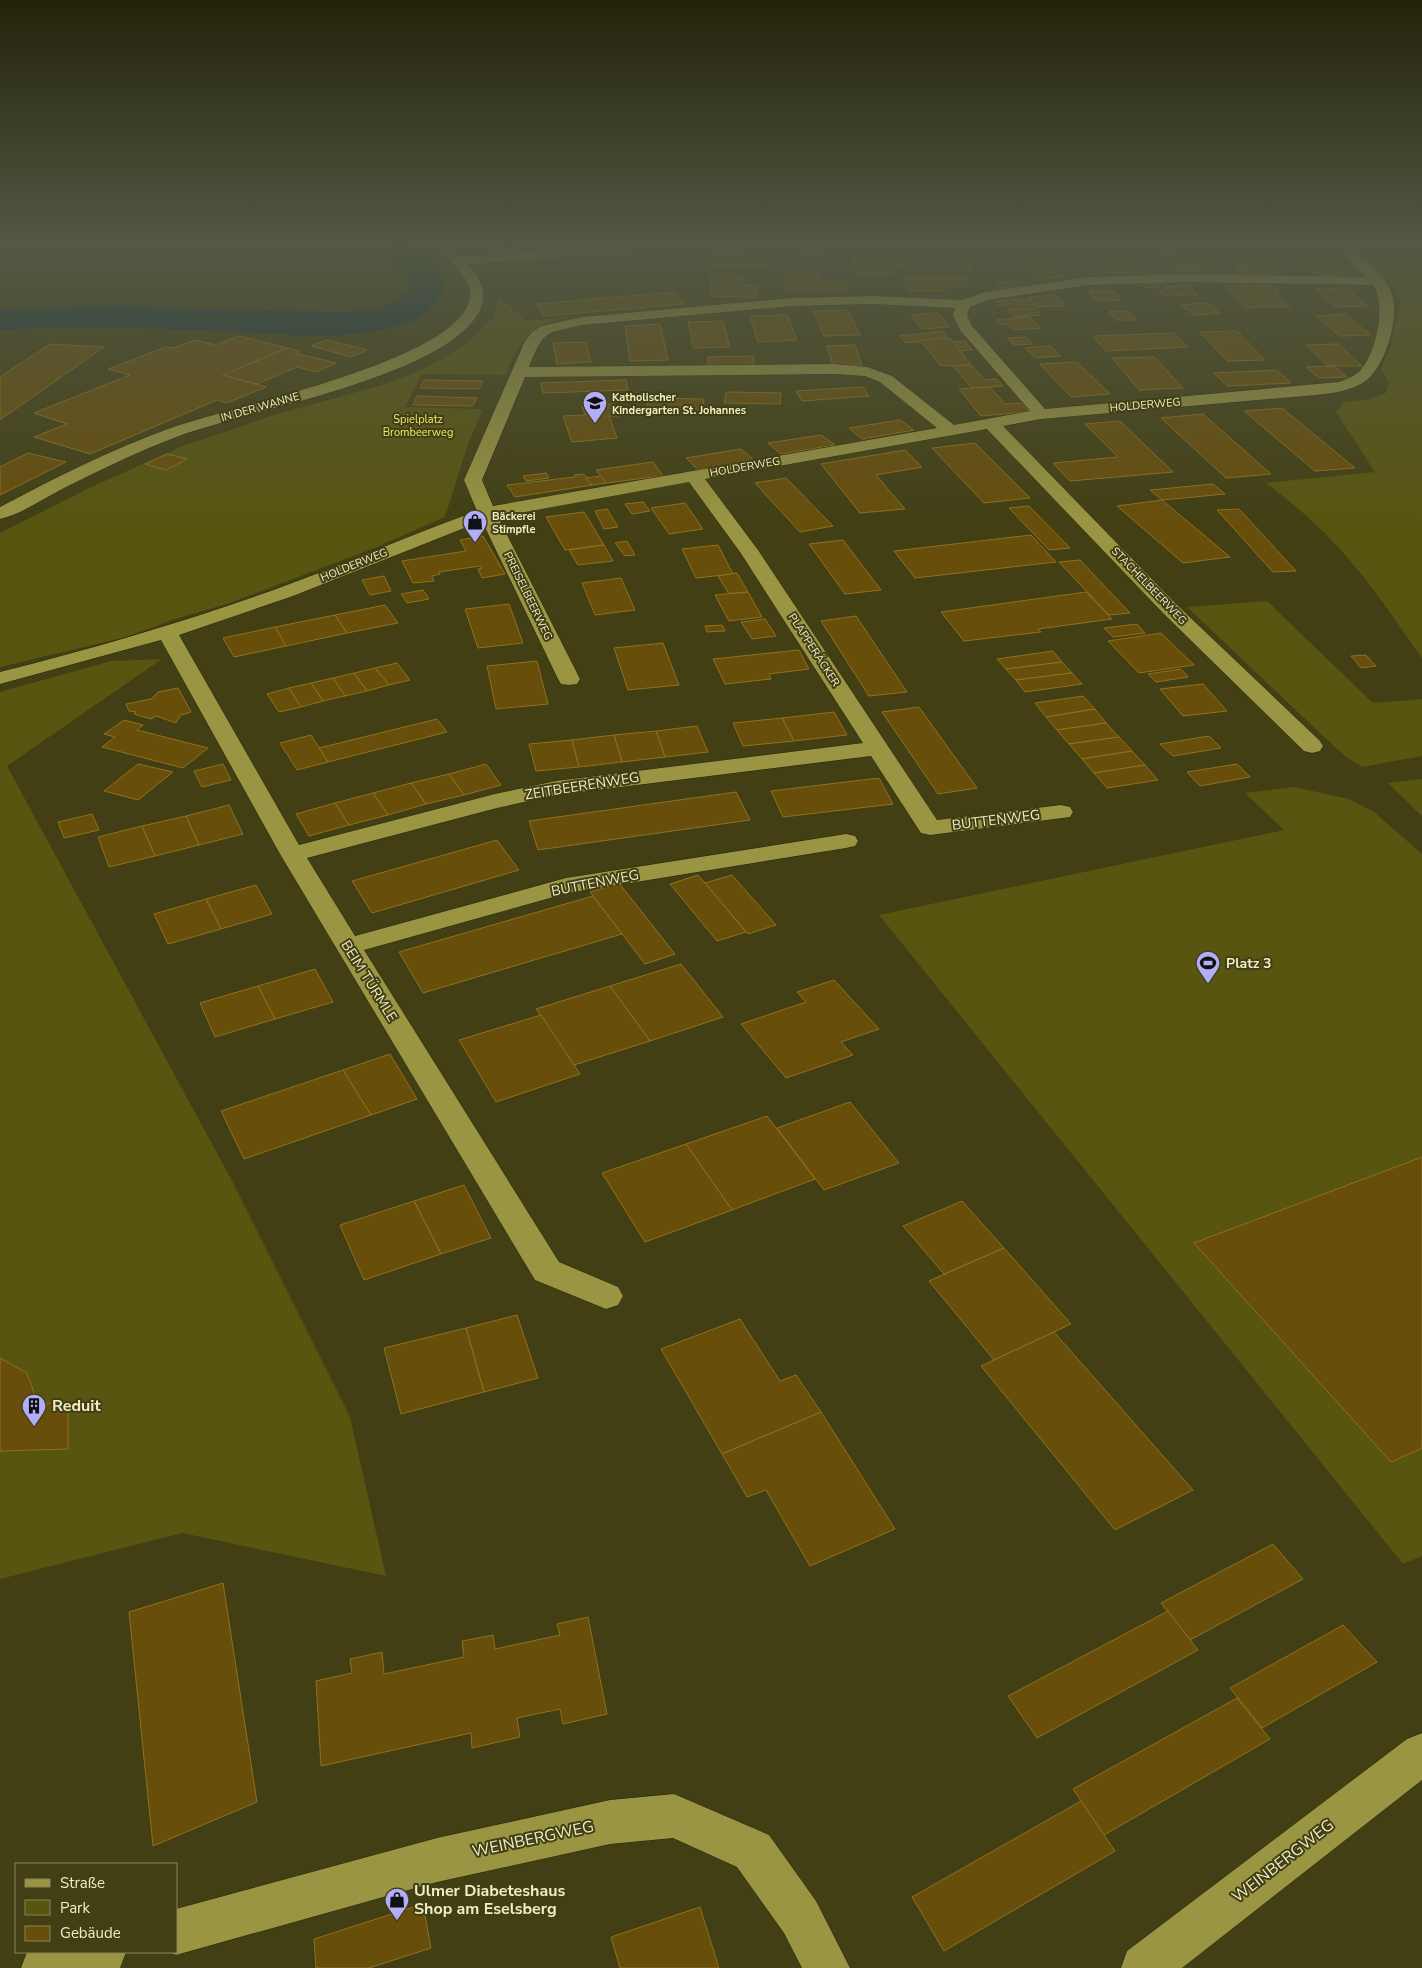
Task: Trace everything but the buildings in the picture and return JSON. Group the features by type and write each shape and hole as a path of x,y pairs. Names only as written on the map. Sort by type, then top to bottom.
{"street":[{"name":"IN DER WANNE","path":"0,514 67,479 140,445 220,418 369,375 410,359 439,340"},
{"name":"PREISELBEERWEG","path":"533,340 473,480 480,499 569,679"},
{"path":"977,340 1041,414"},
{"name":"HOLDERWEG","path":"0,678 98,652 241,608 488,513 1041,414 1316,390 1356,381 1366,374 1375,357 1380,340"},
{"path":"520,372 834,369 867,372 886,379 950,430"},
{"name":"STACHELBEERWEG","path":"991,423 1170,609 1312,746"},
{"name":"PLAPPERÄCKER","path":"693,476 748,550 930,828"},
{"name":"BEIM TÜRMLE","path":"166,631 292,854 547,1270 606,1296"},
{"name":"ZEITBEERENWEG","path":"292,854 495,801 556,788 878,748"},
{"name":"BUTTENWEG","path":"930,828 1061,812"},
{"name":"BUTTENWEG","path":"348,946 566,886 846,841"},
{"name":"WEINBERGWEG","path":"1144,1968 1422,1754"},
{"name":"WEINBERGWEG","path":"178,1931 437,1860 610,1822 674,1816 753,1851 800,1917 827,1968"},
{"path":"44,1968 99,1953"}],"green space":[{"name":"Spielplatz Brombeerweg","path":"471,340 523,340 505,375 422,374 405,407 483,409 468,444 445,517 372,549 230,603 178,618 126,637 0,667 0,533 89,488 183,446 274,415 386,384 440,360"},
{"path":"1392,340 1422,340 1422,658 1349,559 1312,521 1266,483 1375,472 1336,412 1344,402 1369,399 1386,393 1389,383 1381,368"},
{"path":"1267,601 1373,703 1422,699 1422,756 1362,767 1346,757 1187,607"},
{"path":"162,659 7,766 230,1177 350,1417 386,1576 182,1533 0,1579 0,1451 68,1449 67,1402 38,1404 27,1373 0,1358 0,692 111,661"},
{"path":"1422,779 1422,816 1388,783"},
{"path":"1294,787 1349,799 1374,812 1422,854 1422,1556 1403,1564 879,915 1284,830 1245,793"}],"place":[{"name":"Katholischer Kindergarten St. Johannes","path":"595,424"},
{"name":"Bäckerei Stimpfle","path":"475,543"},
{"name":"Platz 3","path":"1208,984"},
{"name":"Reduit","path":"34,1427"},
{"name":"Ulmer Diabeteshaus Shop am Eselsberg","path":"397,1921"}]}
